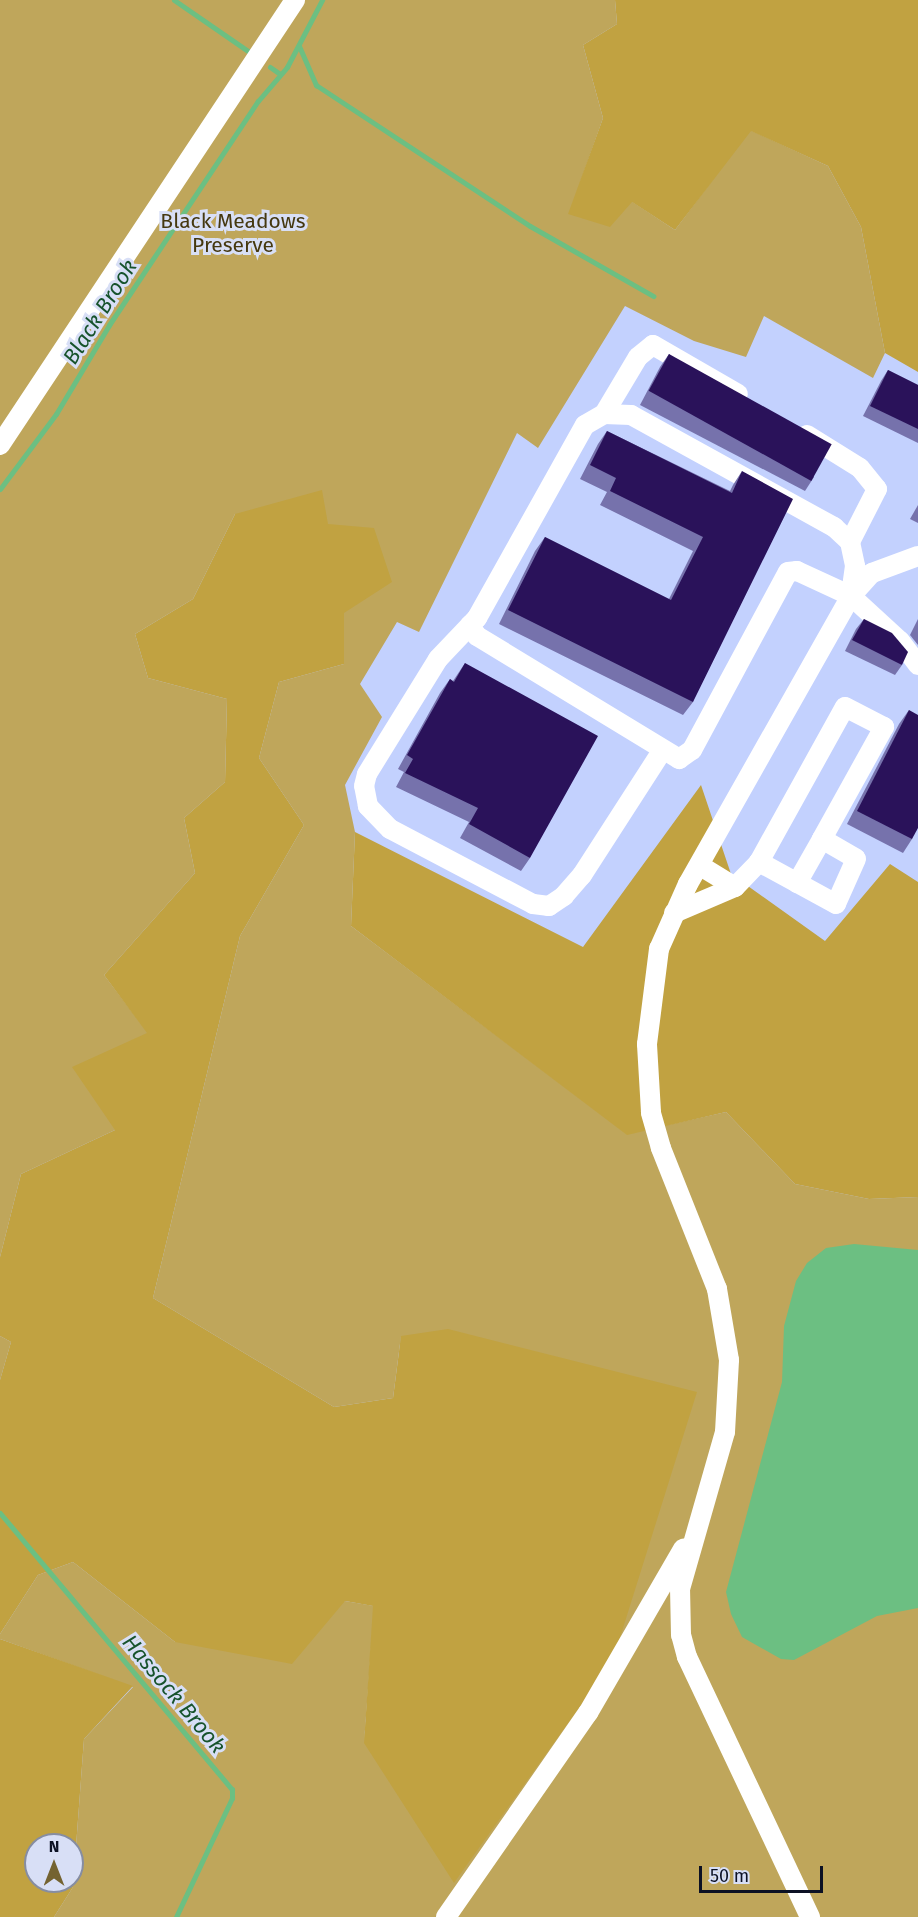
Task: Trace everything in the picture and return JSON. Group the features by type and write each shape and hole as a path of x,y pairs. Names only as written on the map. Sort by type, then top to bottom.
{"street":[{"path":"0,445 295,0"},
{"path":"662,751 582,875 564,896 549,906 533,904 390,829 368,807 364,786 367,774 438,659 477,618 563,460 585,425 604,414 638,357 653,345 751,401"},
{"path":"604,414 631,415 834,527 850,542 855,566 851,596 839,622 674,912 653,975 647,1078 661,1148 707,1256 725,1326 729,1383 725,1432 680,1589 679,1616 687,1657 810,1917"},
{"path":"790,425 860,468 877,489 850,542"},
{"path":"851,596 872,573 918,556"},
{"path":"470,625 477,636 662,751 679,759 692,750 788,572 797,571 851,596 900,641 918,665"},
{"path":"674,912 735,887 759,862 844,707 884,727 797,883"},
{"path":"759,862 836,904 856,859 822,839"},
{"path":"699,865 735,887"},
{"path":"446,1917 588,1713 702,1518"}],"green space":[{"name":"Black Meadows Preserve","path":"0,0 615,0 617,24 583,45 603,118 569,214 631,201 675,230 750,130 828,166 861,227 885,353 873,378 764,316 746,357 694,341 625,306 538,448 517,433 419,632 397,622 360,684 382,717 345,785 355,832 351,926 627,1134 726,1112 795,1184 869,1199 918,1197 918,1917 54,1917 69,1893 84,1893 84,1833 77,1833 84,1739 133,1687 0,1639 0,1634 38,1575 73,1562 175,1642 345,1601 374,1606 364,1743 401,1336 393,1398 334,1407 153,1298 240,936 304,825 259,758 279,682 344,664 328,524 235,514 193,599 135,634 148,678 227,699 225,782 184,818 195,873 104,975 148,1033 115,1130 21,1174 0,1257"},
{"path":"0,1336 11,1342 0,1380"}],"shaded area":[{"path":"615,0 918,0 918,372 885,353 861,227 828,166 751,131 675,230 632,202 610,227 568,214 603,118 583,45 617,24"},
{"path":"322,490 328,524 374,528 392,582 344,613 344,664 279,682 259,758 304,825 240,936 153,1298 334,1407 393,1398 401,1336 448,1329 697,1392 613,1660 454,1883 364,1743 373,1606 345,1601 292,1664 175,1642 73,1562 38,1575 0,1634 0,1380 11,1342 0,1336 0,1257 21,1174 115,1130 72,1067 147,1033 104,975 195,873 184,818 225,782 227,699 148,678 135,634 193,599 235,514"},
{"path":"701,785 731,874 825,941 890,864 918,882 918,1197 869,1199 795,1184 726,1112 627,1135 351,926 355,832 583,947"},
{"path":"854,1244 918,1250 918,1608 877,1616 794,1660 781,1659 742,1637 731,1614 726,1592 782,1382 784,1326 796,1281 807,1263 826,1248"},
{"path":"0,1639 133,1686 84,1739 77,1833 24,1833 24,1893 69,1893 54,1917 0,1917"}],"building":[{"path":"669,354 832,444 811,481 649,391"},
{"path":"888,370 918,385 918,429 870,406"},
{"path":"607,431 732,493 742,471 793,499 693,702 508,610 545,537 671,600 703,537 610,491 616,478 590,465"},
{"path":"864,619 892,633 908,652 902,665 852,640"},
{"path":"465,663 598,736 530,858 469,824 478,808 405,773 413,759 407,755 450,679 454,682"},
{"path":"909,710 918,715 918,828 912,839 857,811"}],"waterway":[{"path":"174,0 248,51"},
{"name":"Black Brook","path":"0,489 56,414 109,325 258,101 287,67 322,0"},
{"path":"299,46 316,85 530,226 653,296"},
{"path":"270,67 280,74"},
{"name":"Hassock Brook","path":"0,1513 232,1789 232,1798 176,1917"}]}
